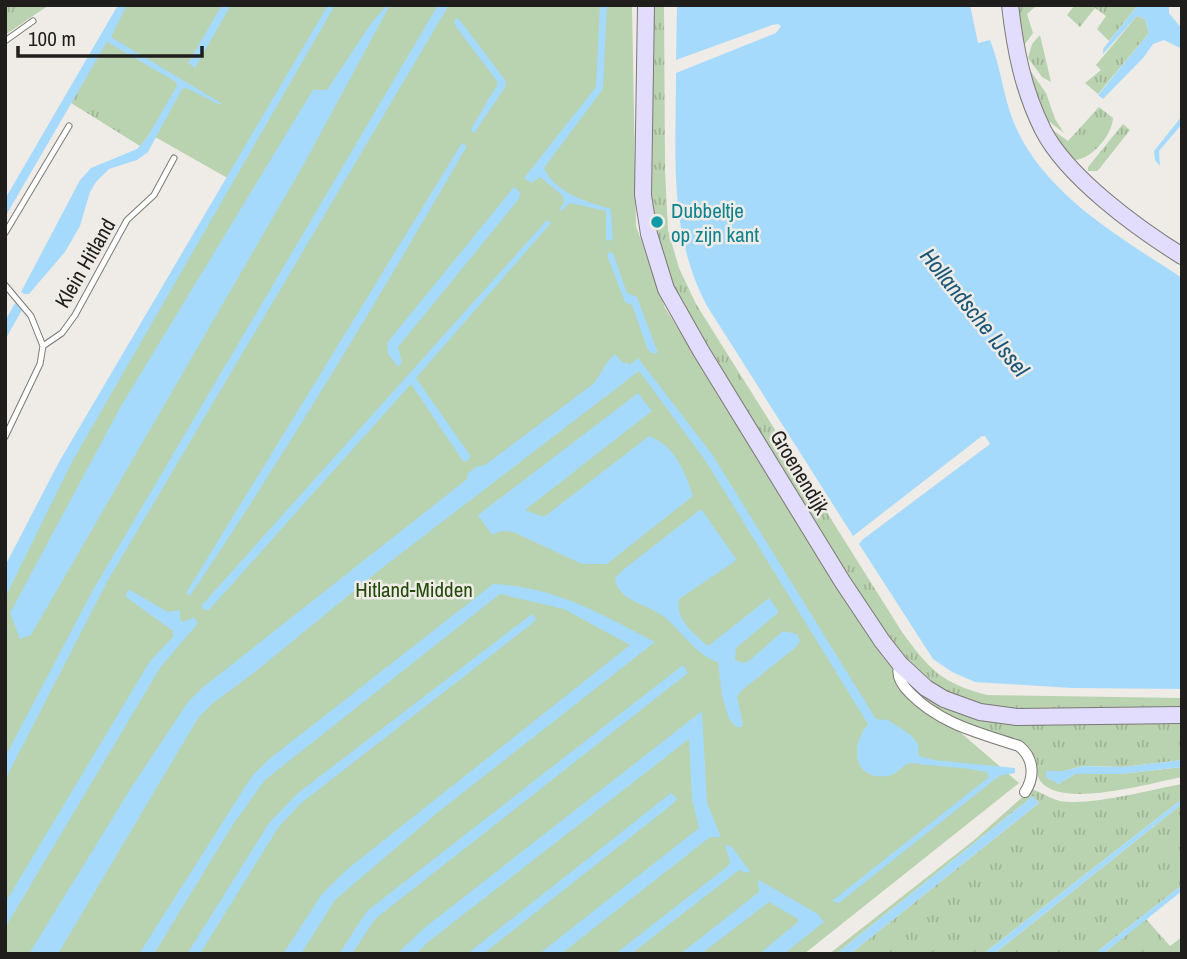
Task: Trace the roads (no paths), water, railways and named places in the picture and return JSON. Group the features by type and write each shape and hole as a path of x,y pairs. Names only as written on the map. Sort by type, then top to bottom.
{"street":[{"name":"Groenendijk","path":"646,5 642,195 649,234 666,289 842,582 900,664 926,688 944,699 996,715 1182,716"},
{"path":"1010,5 1014,40 1024,82 1044,132 1057,151 1069,166 1119,211 1182,256"},
{"path":"900,664 897,668 898,678 914,698 932,712 961,727 1019,746 1025,751 1032,770 1031,783 1025,792"}],"lane":[{"path":"5,41 33,21"},
{"path":"5,233 69,126"},
{"name":"Klein Hitland","path":"5,285 31,316 43,346 62,333 127,220 154,195 174,158"},
{"path":"5,437 40,364 43,346"}],"water":[{"path":"118,5 127,5 111,37 221,103 220,105 186,88 182,89 148,152 137,160 109,169 96,182 90,192 80,226 65,252 29,294 24,294 21,292 80,180 91,168 137,149 146,139 177,86 176,82 107,42 5,217 5,199"},
{"path":"222,5 231,5 195,68 188,63"},
{"path":"328,5 335,5 72,462 5,598 5,566 59,462"},
{"path":"390,5 304,164 31,635 20,639 10,613 121,406 313,90 327,90 372,22"},
{"path":"438,5 449,5 107,582 5,780 5,757 93,590"},
{"path":"600,5 607,5 603,89 544,168 549,177 564,190 582,200 611,209 613,240 606,241 606,211 570,203 561,211 559,209 564,203 563,196 540,177 531,183 524,178 596,87"},
{"name":"Hollandsche IJssel","path":"677,5 970,5 978,43 990,40 1014,123 1027,149 1044,172 1086,212 1182,278 1182,689 1072,688 975,682 952,672 933,659 859,544 990,444 985,436 982,436 853,536 707,306 694,278 680,222 676,163 676,73 776,33 781,26 772,25 676,60"},
{"path":"1138,5 1169,5 1169,13 1182,29 1182,49 1164,40 1153,44 1103,99 1098,95 1149,33 1145,19 1137,16 1103,54 1103,49"},
{"path":"456,18 506,81 506,86 475,132 471,129 497,81 456,27"},
{"path":"1182,116 1182,124 1159,151 1160,166 1155,160 1154,151"},
{"path":"462,143 467,146 367,317 298,430 190,596 186,593"},
{"path":"514,187 520,192 519,199 398,347 402,362 398,367 388,354 387,343"},
{"path":"547,220 551,223 416,378 470,458 466,462 463,461 411,384 209,610 204,610 201,606"},
{"path":"609,252 613,253 627,293 637,297 658,353 651,353 647,348 632,305 625,302 607,255"},
{"path":"15,303 22,310 5,340 5,321"},
{"path":"615,354 624,364 627,362 630,365 638,358 712,454 876,719 888,720 911,735 918,744 919,756 934,760 1015,768 1015,773 999,776 839,903 832,901 989,777 987,772 913,763 888,776 867,773 861,767 858,760 858,742 868,724 705,460 639,371 382,568 213,703 199,717 58,954 29,954 133,785 188,702 202,688 467,479 467,474 476,467 485,465 593,384"},
{"path":"638,393 652,411 525,510 544,517 649,436 672,452 682,468 693,496 607,564 582,564 513,532 501,531 492,535 478,515"},
{"path":"701,509 737,560 679,599 680,614 687,626 708,646 769,598 779,612 736,648 735,660 743,663 750,660 783,631 797,634 800,641 795,648 741,691 737,697 743,724 741,727 736,727 729,719 722,696 718,662 702,654 660,614 621,592 615,578"},
{"path":"493,584 538,590 558,596 597,612 655,642 437,813 335,900 301,954 283,954 322,894 345,871 630,645 564,609 500,594 265,780 232,826 154,954 139,954 252,776 268,760"},
{"path":"130,590 168,612 180,610 180,619 183,622 194,617 198,623 160,668 5,928 5,903 150,661 173,637 173,631 126,597 127,591"},
{"path":"532,614 536,619 534,622 300,804 278,828 200,954 187,954 269,823 298,793"},
{"path":"683,665 688,673 375,919 352,954 339,954 367,911"},
{"path":"702,711 707,803 721,837 710,837 561,954 539,954 699,828 692,799 689,739 416,954 397,954 423,929"},
{"path":"1182,760 1182,767 1121,774 1075,774 1059,784 1046,777 1046,771 1064,771 1083,766 1123,767"},
{"path":"671,793 677,798 675,802 483,954 467,954"},
{"path":"1033,796 1039,803 850,954 836,954"},
{"path":"1182,799 1182,804 994,954 983,954"},
{"path":"725,845 731,846 750,871 747,873 739,870 631,954 615,954 728,866 730,862"},
{"path":"759,880 818,914 824,922 784,954 759,954 798,922 798,919 769,902 701,954 680,954 759,892"},
{"path":"1182,885 1182,891 1103,954 1094,954"}],"place":[{"name":"Dubbeltje op zijn kant","path":"657,222"}],"park label":[{"name":"Hitland-Midden","path":"414,589"}]}
